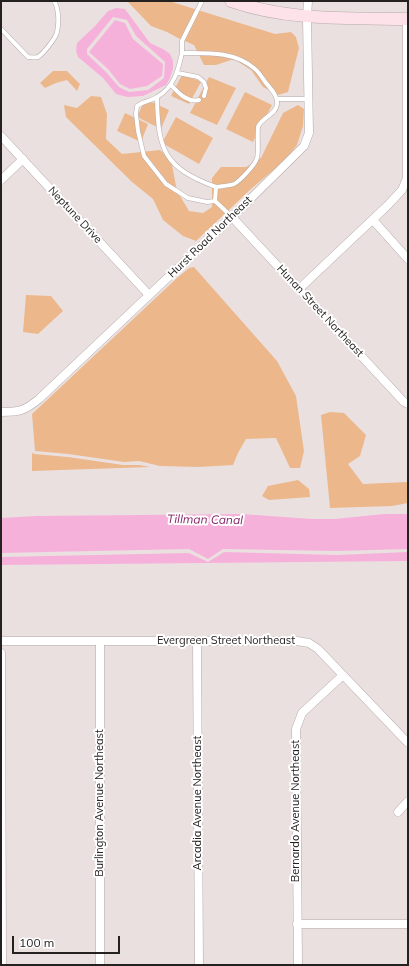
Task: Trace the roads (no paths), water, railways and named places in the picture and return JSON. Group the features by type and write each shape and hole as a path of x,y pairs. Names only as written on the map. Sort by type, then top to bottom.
{"street":[{"path":"232,1 271,12 307,18 407,19 407,178 402,190 373,220 299,289"},
{"name":"Hurst Road Northeast","path":"1,412 14,412 26,409 44,394 232,217 304,146 309,133 308,1"},
{"name":"Neptune Drive","path":"1,136 149,295"},
{"path":"1,180 23,159"},
{"name":"Hunan Street Northeast","path":"232,217 404,402 408,404"},
{"path":"373,220 408,259"},
{"name":"Burlington Avenue Northeast","path":"100,641 100,965"},
{"name":"Arcadia Avenue Northeast","path":"197,641 199,965"},
{"name":"Evergreen Street Northeast","path":"1,642 309,642 318,649 408,742"},
{"path":"1,653 2,965"},
{"name":"Bernardo Avenue Northeast","path":"298,965 296,729 302,713 342,675"},
{"path":"398,812 408,801"},
{"path":"297,924 408,924"}],"lane":[{"path":"1,29 28,57 34,58 40,56 57,31 57,7 54,1"},
{"path":"202,1 182,40 182,53 178,73 171,85 157,98 137,106 136,114 138,131 144,156 166,184 188,198 207,202 215,201"},
{"path":"157,98 157,124 162,145 166,154 177,168 202,182 216,186 236,183 253,165 258,154 258,127 260,123 278,106 274,93 255,69 239,59 221,54 182,53"},
{"path":"178,73 198,77 204,82 206,88 204,96"},
{"path":"171,85 185,98 193,101 199,100"},
{"path":"277,99 308,99"},
{"path":"215,201 216,186"},
{"path":"215,201 232,217"}],"water":[{"path":"116,8 125,9 150,43 170,54 173,61 173,69 166,85 143,96 127,97 116,94 103,78 78,57 76,51 77,43 108,11","holes":["113,17 127,20 136,36 165,62 164,78 148,90 129,92 119,87 87,54 87,49"]},
{"path":"115,20 125,23 133,39 163,64 162,76 147,86 130,89 120,84 108,69 89,52"},
{"name":"Tillman Canal","path":"242,514 312,519 335,519 384,514 408,514 408,549 337,551 223,549 208,559 189,549 1,553 1,518 36,516"},
{"path":"224,552 337,555 408,552 408,561 1,565 1,557 189,553 208,562"}]}
